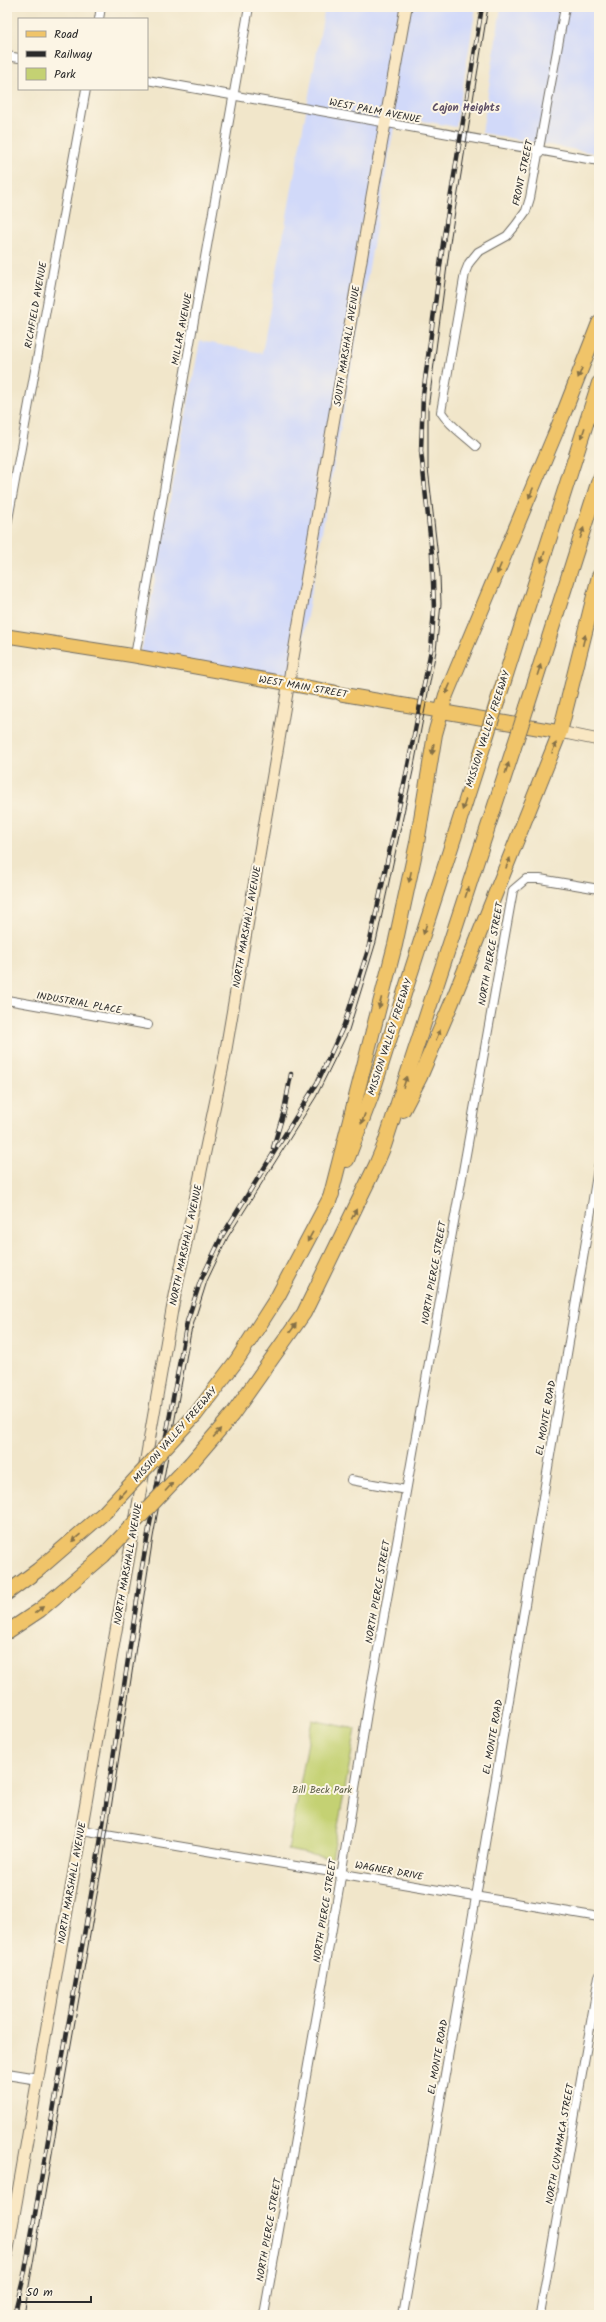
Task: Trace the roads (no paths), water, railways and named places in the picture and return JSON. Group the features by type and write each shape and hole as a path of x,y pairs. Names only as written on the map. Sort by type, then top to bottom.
{"highway":[{"path":"329,1202 396,945 417,843 435,734 446,695 563,415 599,323"},
{"name":"MISSION VALLEY FREEWAY","path":"7,1593 38,1570 105,1512 196,1414 238,1360 278,1296 329,1202 371,1097 599,383"},
{"path":"384,1146 527,708 599,480"},
{"path":"7,1632 40,1610 103,1556 192,1463 232,1415 304,1313 351,1220 384,1146 420,1077 435,1043 560,732 599,576"}],"main road":[{"name":"SOUTH MARSHALL AVENUE","path":"288,684 406,7"},
{"name":"WEST MAIN STREET","path":"7,636 135,656 599,740"},
{"name":"NORTH MARSHALL AVENUE","path":"7,2255 172,1310 208,1146 224,1061 288,684"}],"street":[{"path":"98,18 101,7"},
{"name":"MILLAR AVENUE","path":"135,656 249,7"},
{"name":"FRONT STREET","path":"476,446 460,430 448,423 441,412 465,273 469,263 478,252 507,236 526,211 565,7"},
{"path":"7,56 18,58"},
{"name":"WEST PALM AVENUE","path":"148,80 599,161"},
{"name":"RICHFIELD AVENUE","path":"7,525 86,90"},
{"name":"NORTH PIERCE STREET","path":"264,2315 341,1873 369,1698 513,890 526,879 540,879 599,889"},
{"name":"INDUSTRIAL PLACE","path":"7,1000 148,1025"},
{"name":"EL MONTE ROAD","path":"403,2315 476,1897 599,1163"},
{"path":"351,1480 406,1490"},
{"name":"WAGNER DRIVE","path":"82,1830 599,1917"},
{"name":"NORTH CUYAMACA STREET","path":"540,2315 599,1976"},
{"path":"7,2074 38,2079"}],"tram line":[{"path":"24,2315 103,1860 153,1537 191,1332 207,1281 228,1237 316,1097 349,1030 376,942 413,771 436,651 441,604 440,575 428,468 428,409 451,236 488,7"},
{"path":"17,2315 25,2271"}],"railway":[{"path":"14,2315 25,2271 100,1844 142,1567 187,1322 200,1282 222,1236 317,1083 344,1025 368,950 407,770 431,650 434,609 432,554 421,451 423,395 444,236 482,7"},
{"path":"273,1148 284,1111 291,1074"}],"district":[{"name":"Cajon Heights","path":"466,108"}],"park label":[{"name":"Bill Beck Park","path":"322,1790"}]}
